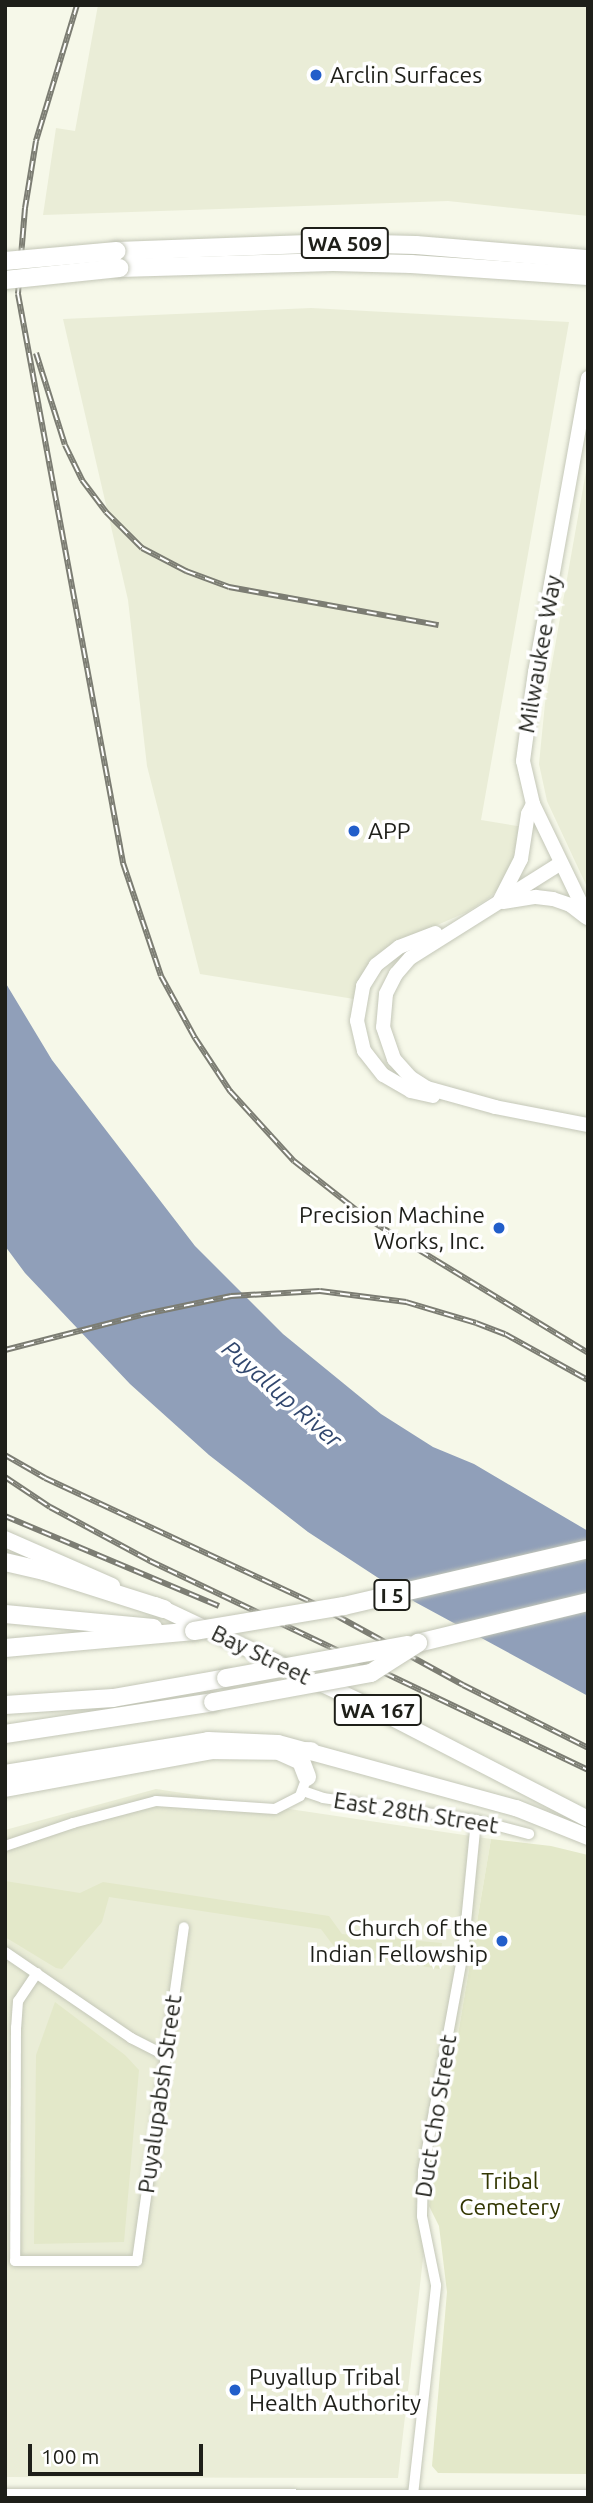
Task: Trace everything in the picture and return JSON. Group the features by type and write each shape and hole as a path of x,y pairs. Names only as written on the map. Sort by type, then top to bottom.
{"highway":[{"name":"WA 509","path":"5,280 221,245 416,245 579,266"},
{"name":"WA 509","path":"5,261 118,260"},
{"name":"I 5","path":"5,1648 123,1640 344,1606 588,1549"},
{"path":"5,1562 44,1571 164,1609"},
{"name":"I 5","path":"5,1705 113,1698 418,1643 588,1602"},
{"path":"5,1614 194,1631"},
{"path":"5,1734 213,1702 371,1673 418,1643"},
{"path":"267,1749 297,1758 305,1784"},
{"path":"5,1788 212,1750 311,1751"}],"main road":[{"name":"Bay Street","path":"5,1539 164,1609 375,1709 588,1819"},
{"name":"WA 167","path":"5,1773 208,1740 268,1742 338,1758 516,1808 588,1837"},
{"path":"305,1784 318,1764 338,1758"}],"street":[{"name":"Milwaukee Way","path":"588,378 524,746 525,774 533,804 588,918"},
{"path":"498,903 518,869 527,838 528,814 533,804"},
{"path":"446,1096 418,1083 394,1059 385,1038 383,1005 390,984 402,965 463,922 561,863"},
{"path":"498,903 536,897 553,899 570,905 588,918"},
{"path":"463,922 399,947 385,956 369,975 357,1010 358,1031 364,1052 383,1075 411,1091 588,1125"},
{"path":"5,1846 143,1802 267,1810 286,1806 305,1784"},
{"name":"East 28th Street","path":"305,1784 323,1798 477,1820 529,1834"},
{"name":"Duct Cho Street","path":"413,2495 436,2285 422,2216 423,2171 463,1953 477,1820"},
{"name":"Puyalupabsh Street","path":"37,1973 18,2001 16,2027 15,2261 136,2261 184,1927"},
{"path":"5,1952 131,2038 164,2055"},
{"path":"5,2494 588,2495"}],"shaded area":[{"path":"98,5 588,5 588,216 448,201 43,215 56,128 75,131"},
{"path":"311,308 569,322 481,820 523,827 519,850 498,889 489,898 467,912 394,944 354,999 200,974 147,766 128,600 63,319"},
{"path":"588,460 588,889 547,801 539,764 545,703"},
{"path":"156,1789 491,1839 429,2206 398,2478 5,2477 5,1830"}],"green space":[{"name":"Tribal Cemetery","path":"491,1839 551,1846 588,1855 588,2474 438,2473 432,2466 447,2292 439,2226 429,2206"},
{"path":"5,1881 80,1893 103,1882 329,1916 342,1934 442,1943 439,1969 338,1952 321,1929 109,1897 102,1922 62,1969 56,1968 5,1937"},
{"path":"55,2002 125,2055 139,2070 124,2242 34,2244 36,2055"}],"water":[{"name":"Puyallup River","path":"5,982 52,1060 195,1246 283,1334 381,1414 433,1447 474,1464 588,1531 588,1696 415,1602 308,1532 209,1455 130,1384 25,1273 5,1246"}],"railway":[{"path":"77,5 36,141 25,208 18,294 123,863 161,976 195,1038 230,1091 294,1161 368,1219 588,1353"},
{"path":"36,353 65,445 82,480 106,512 142,548 186,571 229,587 439,625"},
{"path":"5,1350 145,1314 231,1296 320,1291 406,1302 476,1323 505,1334 588,1380"},
{"path":"5,1455 45,1478 319,1606 463,1685 588,1748"},
{"path":"5,1477 50,1507 150,1561 588,1770"},
{"path":"5,1516 219,1606"}],"place":[{"name":"Arclin Surfaces","path":"316,75"},
{"name":"APP","path":"354,831"},
{"name":"Precision Machine Works, Inc.","path":"499,1228"},
{"name":"Church of the Indian Fellowship","path":"502,1941"},
{"name":"Puyallup Tribal Health Authority","path":"235,2390"}]}
